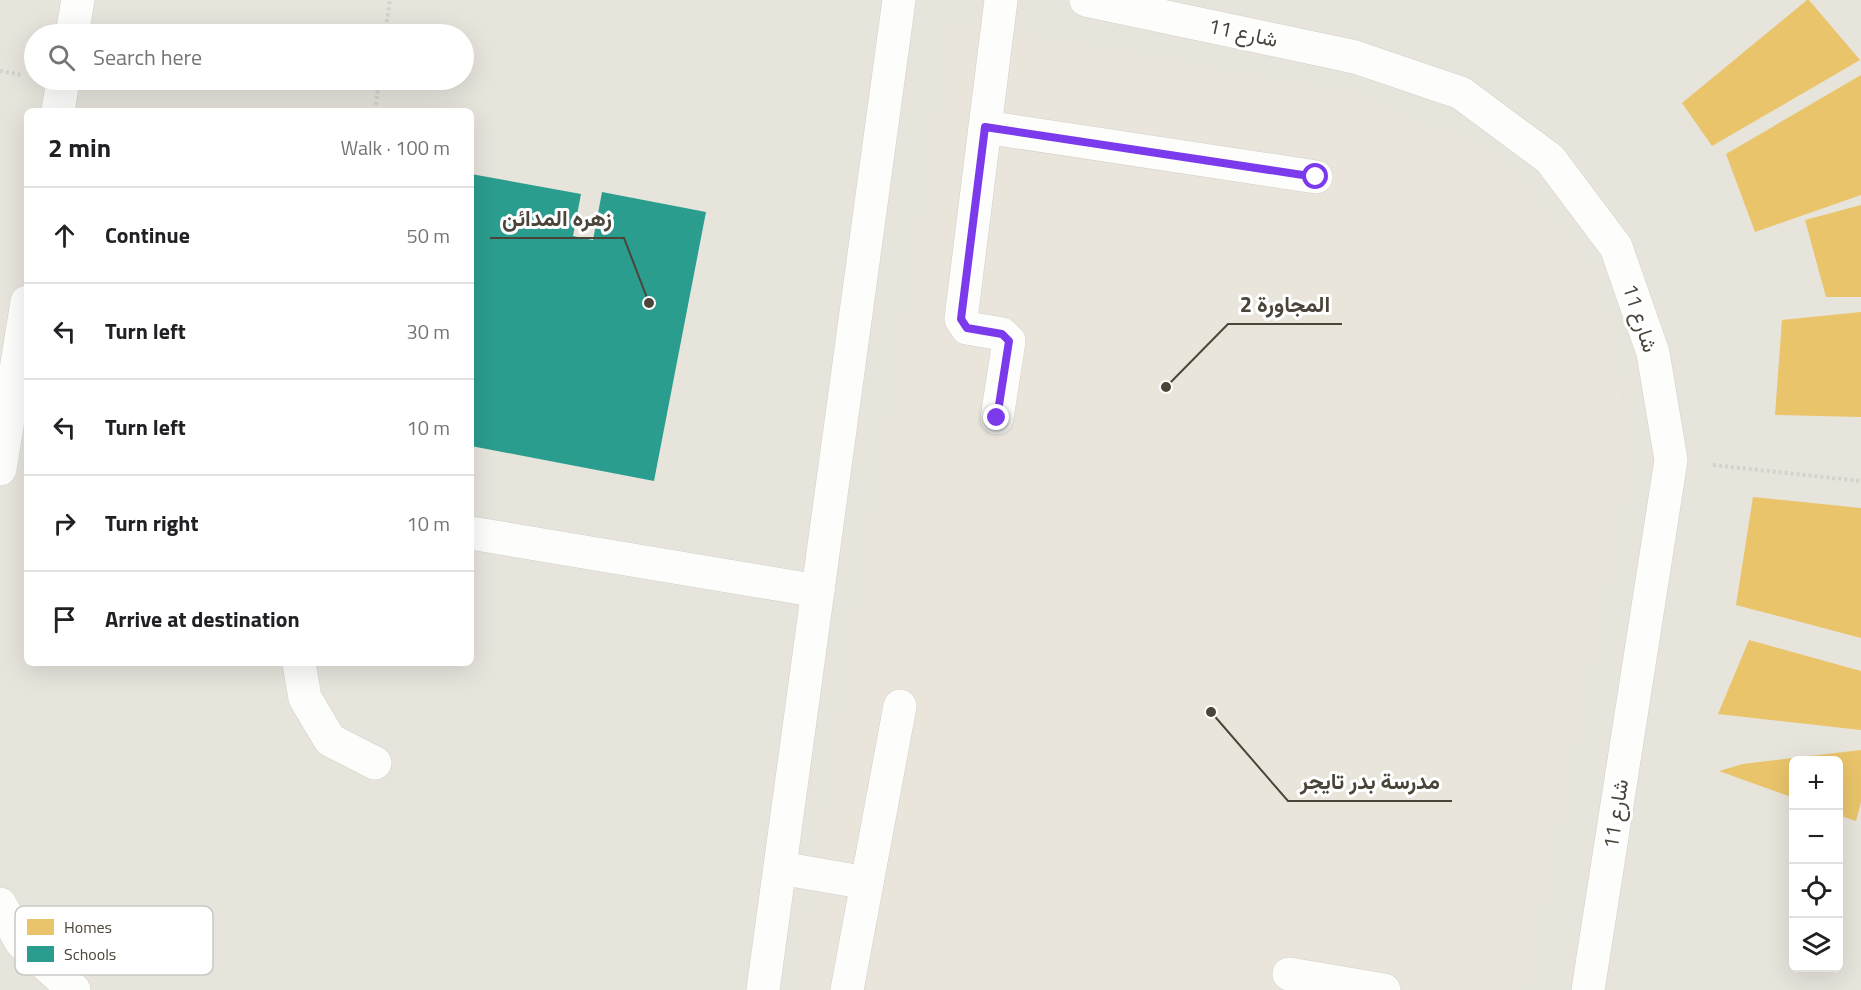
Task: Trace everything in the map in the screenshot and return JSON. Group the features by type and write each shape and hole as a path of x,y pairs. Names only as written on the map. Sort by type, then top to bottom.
{"street":[{"path":"74,24 78,0"},
{"path":"763,990 899,0"},
{"path":"997,418 1009,341 1002,334 967,328 961,319 1001,0"},
{"name":"شارع 11","path":"1086,0 1355,57 1461,93 1551,159 1616,247 1653,353 1671,460 1588,990"},
{"path":"58,108 61,90"},
{"path":"985,127 1316,177"},
{"path":"0,469 24,321"},
{"path":"474,534 818,591"},
{"path":"300,666 305,698 330,740 375,764"},
{"path":"847,990 900,706"},
{"path":"780,867 867,883"},
{"path":"0,904 15,931"},
{"path":"1289,974 1384,990"},
{"path":"57,975 74,990"}],"path":[{"path":"386,24 390,0"},
{"path":"0,71 23,76"},
{"path":"375,108 378,90"},
{"path":"1671,460 1861,481"}],"shaded area":[{"path":"0,0 1861,0 1861,990 0,990"},
{"path":"957,25 1350,95 1495,157 1590,271 1630,434 1519,990 802,990"}],"building: Homes":[{"path":"1807,0 1860,60 1712,146 1682,103"},
{"path":"1861,75 1861,195 1755,232 1726,154"},
{"path":"1861,205 1861,297 1826,297 1805,220"},
{"path":"1861,312 1861,417 1775,415 1782,320"},
{"path":"1753,497 1861,508 1861,638 1736,605"},
{"path":"1749,640 1861,671 1861,730 1718,714"},
{"path":"1861,750 1861,802 1856,821 1843,817 1843,756 1810,756"},
{"path":"1789,759 1789,796 1719,771 1743,764"}],"building: Schools":[{"path":"474,175 581,194 573,236 593,240 602,192 706,212 654,481 474,447"}],"place":[{"name":"زهره المدائن","path":"649,303"},
{"name":"المجاورة 2","path":"1166,387"},
{"name":"مدرسة بدر تايجر","path":"1211,712"}],"route":[{"path":"997,418 1009,341 1007,336 1002,334 967,328 961,319 985,127 1316,177"}]}
